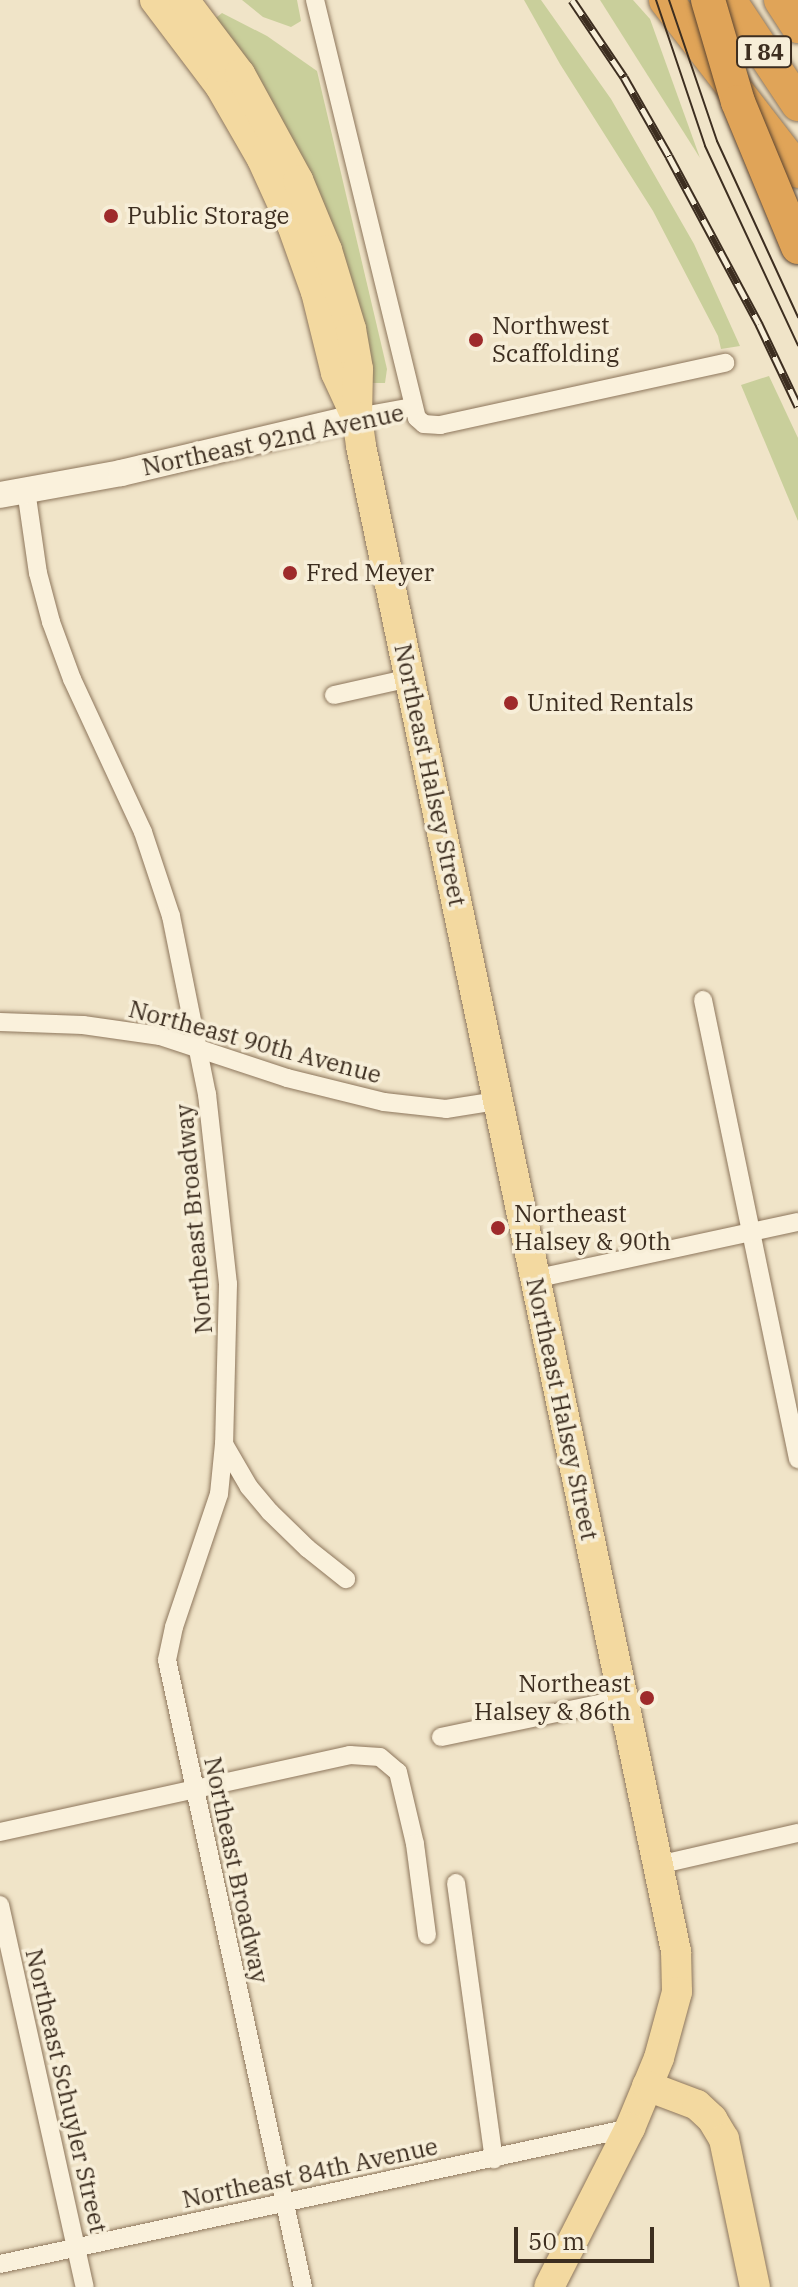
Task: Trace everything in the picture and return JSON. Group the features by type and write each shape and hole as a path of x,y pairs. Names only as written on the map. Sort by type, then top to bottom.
{"highway":[{"path":"666,0 798,171"},
{"path":"708,0 738,102 798,247"},
{"name":"I 84","path":"729,0 798,104"},
{"name":"I 84","path":"781,0 798,26"}],"main road":[{"name":"Northeast Halsey Street","path":"155,0 230,80"},
{"name":"Northeast Halsey Street","path":"184,0 230,80 298,180 327,250 358,369 357,417 658,1865 678,1977 671,2022 630,2128 549,2287"},
{"path":"647,2086 697,2105 712,2119 724,2139 755,2287"}],"street":[{"path":"315,0 412,407"},
{"name":"Northeast 92nd Avenue","path":"0,495 121,473 357,417 412,407 424,424 440,425 725,363"},
{"name":"Northeast Broadway","path":"26,490 38,573 51,622 72,679 130,801 152,859 171,916 200,1048 220,1190 228,1284 224,1444 219,1494 174,1627 167,1660 303,2287"},
{"path":"334,695 410,678"},
{"path":"703,1000 798,1459"},
{"name":"Northeast 90th Avenue","path":"0,1022 121,1029 200,1048 311,1085 384,1102 446,1109 497,1101"},
{"path":"534,1279 798,1222"},
{"path":"224,1444 249,1487 270,1512 307,1548 346,1579"},
{"path":"441,1737 623,1699"},
{"path":"0,1832 350,1755 380,1757 398,1772 415,1844 427,1935"},
{"path":"658,1865 798,1833"},
{"path":"456,1883 494,2159"},
{"name":"Northeast Schuyler Street","path":"0,1905 85,2287"},
{"name":"Northeast 84th Avenue","path":"0,2264 284,2200 342,2192 630,2128"}],"green space":[{"path":"242,0 297,0 301,21 291,27 263,17"},
{"path":"524,0 541,0 611,99 694,244 740,346 721,349 718,336 653,211 560,64"},
{"path":"600,0 633,0 650,19 700,158"},
{"path":"222,13 267,36 317,71 387,369 385,383 372,383 212,21"},
{"path":"769,376 798,438 798,521 741,385"}],"tram line":[{"path":"656,0 705,146 798,345"},
{"path":"669,0 717,141 798,317"}],"railway":[{"path":"572,0 624,77 669,156 759,324 798,406"}],"place":[{"name":"Public Storage","path":"111,216"},
{"name":"Northwest Scaffolding","path":"476,340"},
{"name":"Fred Meyer","path":"290,573"},
{"name":"United Rentals","path":"511,703"},
{"name":"Northeast Halsey & 90th","path":"498,1228"},
{"name":"Northeast Halsey & 86th","path":"647,1698"}]}
